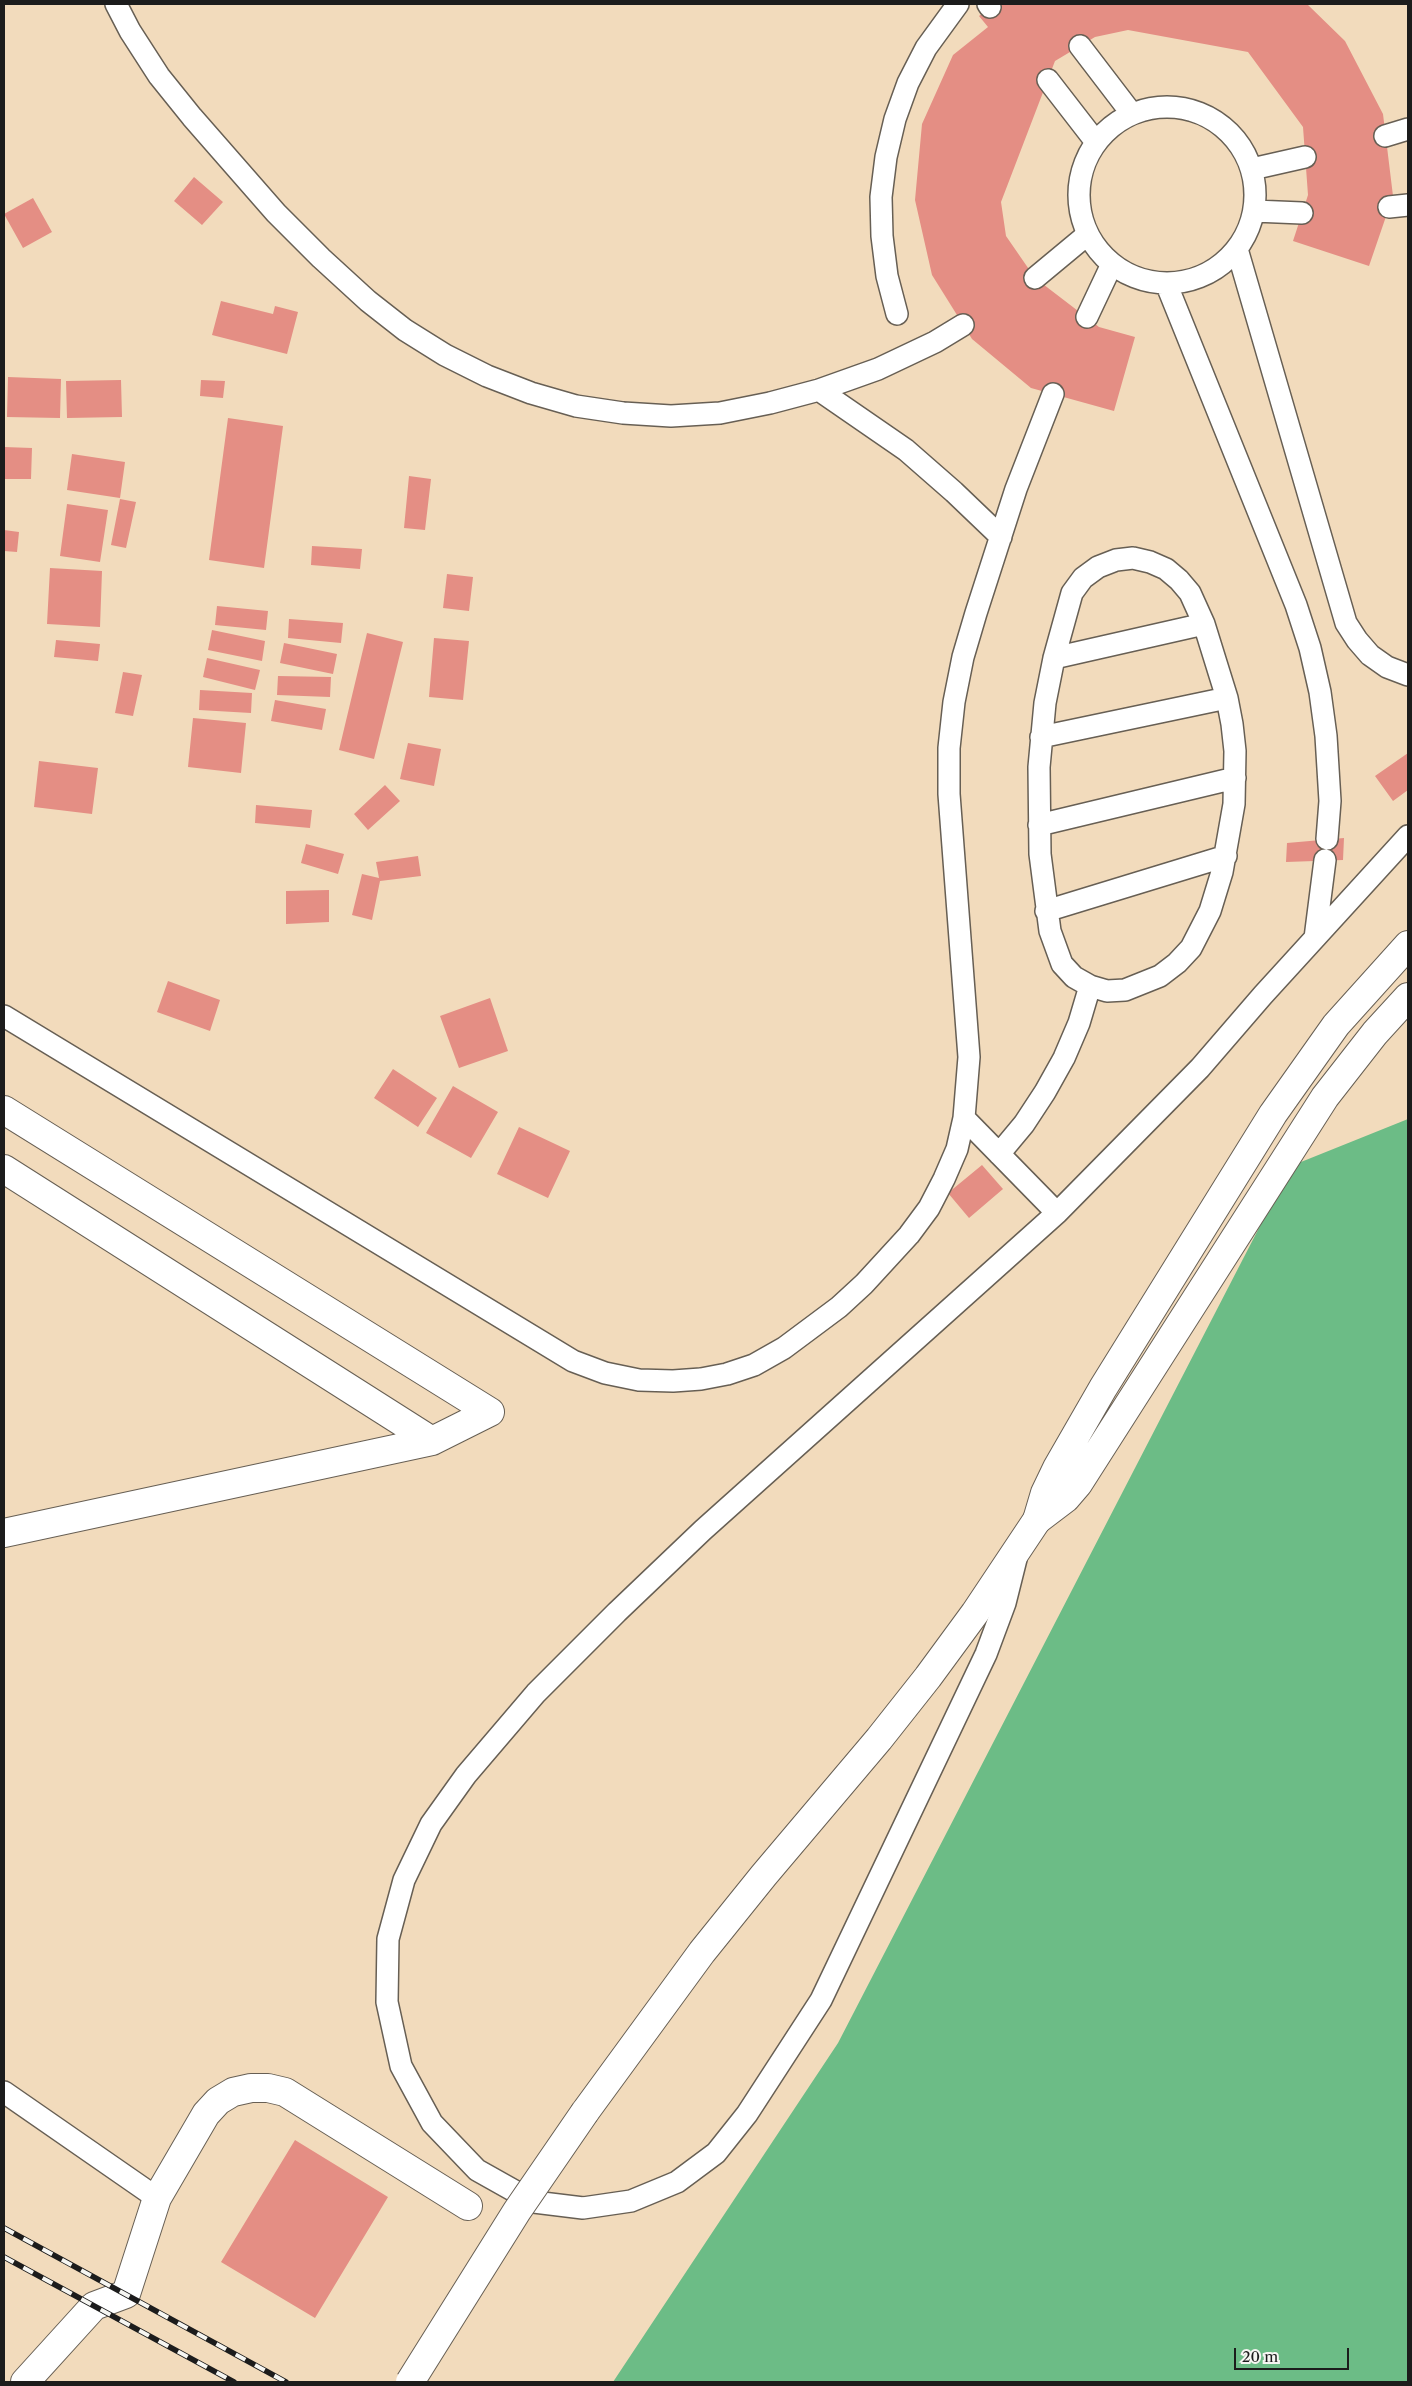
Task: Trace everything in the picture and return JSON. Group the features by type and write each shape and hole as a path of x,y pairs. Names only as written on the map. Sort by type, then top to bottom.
{"main road":[{"path":"410,2382 517,2211 585,2112 702,1952 764,1875 879,1740 928,1677 1019,1548 1037,1520 1057,1468 1102,1388 1273,1114 1336,1025 1408,945"},
{"path":"1037,1520 1066,1498 1078,1484 1325,1098 1375,1033 1408,997"},
{"path":"4,1533 432,1442 490,1412 8,1119"},
{"path":"4,1169 432,1442"},
{"path":"25,2382 94,2306 126,2294 158,2198 206,2114 218,2101 233,2092 251,2088 268,2088 285,2092 468,2206"}],"lane":[{"path":"116,4 130,31 158,76 233,166 276,212 368,301 405,330 445,355 487,376 531,393 576,406 623,413 671,416 720,413 770,403 819,390 878,368 935,342 963,325"},
{"path":"897,314 887,276 882,236 882,196 886,157 895,119 908,83 926,48 958,4"},
{"path":"1080,46 1132,114"},
{"path":"1048,80 1096,142"},
{"path":"1174,107 1194,111 1214,120 1230,133 1243,150 1252,169 1256,190 1254,211 1248,231 1237,249 1223,264 1206,274 1186,281 1166,283 1147,281 1128,274 1112,264 1098,250 1088,234 1081,215 1078,196 1080,177 1087,158 1096,142 1118,121 1132,114 1152,108 1174,107"},
{"path":"1386,136 1408,128"},
{"path":"1252,169 1305,157"},
{"path":"1254,211 1302,212"},
{"path":"1034,278 1088,234"},
{"path":"1237,249 1346,623 1370,655 1387,666 1408,675"},
{"path":"1087,317 1112,264"},
{"path":"1166,283 1293,596 1310,648 1320,692 1326,736 1330,801 1327,839"},
{"path":"819,390 906,450 1001,537"},
{"path":"4,1016 542,1344 573,1361 605,1373 639,1380 701,1380 754,1365 812,1329 864,1284 909,1235 929,1208 957,1149 964,1118 969,1056 949,794 954,702 963,657 1016,489 1053,394"},
{"path":"1134,558 1166,569 1190,593 1204,624 1227,698 1235,751 1234,804 1226,856 1210,911 1202,931 1191,948 1177,963 1160,976 1125,990 1107,991 1090,986 1074,977 1062,964 1050,931 1046,911 1039,825 1039,767 1041,738 1054,658 1072,593 1083,578 1098,567 1116,560 1134,558"},
{"path":"1054,658 1204,624"},
{"path":"1041,738 1227,698"},
{"path":"1039,825 1235,778"},
{"path":"1019,1548 1005,1603 986,1654 821,2000 747,2114 716,2152 677,2182 659,2190 631,2201 583,2208 534,2202 477,2170 432,2123 401,2066 387,2002 388,1939 404,1880 431,1824 466,1775 536,1693 617,1612 798,1444 1057,1213 1200,1068 1408,836"},
{"path":"1046,911 1226,856"},
{"path":"1315,938 1325,860"},
{"path":"999,1154 1024,1124 1064,1058 1079,1023 1090,986"},
{"path":"964,1118 1057,1213"},
{"path":"4,2092 158,2198"}],"green space":[{"path":"1408,1119 1408,2382 613,2382 838,2043 1291,1166"}],"building":[{"path":"994,4 1307,4 1345,41 1383,114 1393,196 1369,266 1293,241 1308,195 1303,127 1248,52 1128,30 1095,37 1055,61 1001,202 1006,236 1035,278 1099,327 1135,337 1114,411 1031,388 972,339 932,275 915,200 922,124 953,55 988,27 979,16"},
{"path":"194,177 223,202 202,225 174,201"},
{"path":"33,198 52,232 23,248 4,214"},
{"path":"221,301 273,314 275,306 298,312 287,354 212,335"},
{"path":"8,377 61,379 60,418 7,417"},
{"path":"121,380 122,417 67,418 66,381"},
{"path":"201,380 225,381 223,398 200,396"},
{"path":"228,418 283,426 264,568 209,560"},
{"path":"4,447 32,448 31,479 4,479"},
{"path":"72,454 125,462 120,498 67,490"},
{"path":"409,476 431,479 425,530 404,528"},
{"path":"120,499 136,502 126,548 111,545"},
{"path":"67,504 108,510 100,562 60,556"},
{"path":"4,530 19,532 17,552 4,551"},
{"path":"312,546 362,549 360,569 311,565"},
{"path":"50,568 102,571 100,627 47,624"},
{"path":"447,574 473,577 469,611 443,608"},
{"path":"217,606 268,611 266,630 215,625"},
{"path":"289,619 343,623 341,643 288,638"},
{"path":"212,630 265,641 262,661 208,650"},
{"path":"367,633 403,642 374,759 339,750"},
{"path":"434,638 469,641 463,700 429,697"},
{"path":"56,640 100,644 98,661 54,657"},
{"path":"284,643 337,654 333,674 280,663"},
{"path":"207,658 260,670 255,690 203,677"},
{"path":"123,672 142,675 133,716 115,713"},
{"path":"278,676 331,677 330,697 277,695"},
{"path":"200,690 252,693 251,713 199,710"},
{"path":"275,700 326,709 322,730 271,721"},
{"path":"193,718 246,723 241,773 188,767"},
{"path":"408,743 441,749 434,786 400,779"},
{"path":"1408,753 1408,790 1393,801 1375,776"},
{"path":"39,761 98,768 92,814 34,807"},
{"path":"385,785 400,801 368,830 354,814"},
{"path":"256,805 312,810 310,828 255,823"},
{"path":"1344,838 1343,860 1286,862 1287,843"},
{"path":"306,844 344,854 338,874 301,863"},
{"path":"418,856 421,876 380,881 372,920 352,915 362,874 379,878 376,862"},
{"path":"329,890 329,922 286,924 286,891"},
{"path":"168,981 220,1000 210,1031 157,1012"},
{"path":"490,998 508,1051 459,1068 440,1016"},
{"path":"393,1069 437,1098 418,1127 374,1098"},
{"path":"453,1086 498,1112 471,1158 426,1133"},
{"path":"519,1127 570,1151 548,1198 497,1174"},
{"path":"982,1165 1003,1189 969,1218 948,1193"},
{"path":"295,2140 388,2197 315,2318 221,2262"}],"railway":[{"path":"4,2228 286,2382"},
{"path":"4,2257 234,2382"}]}
